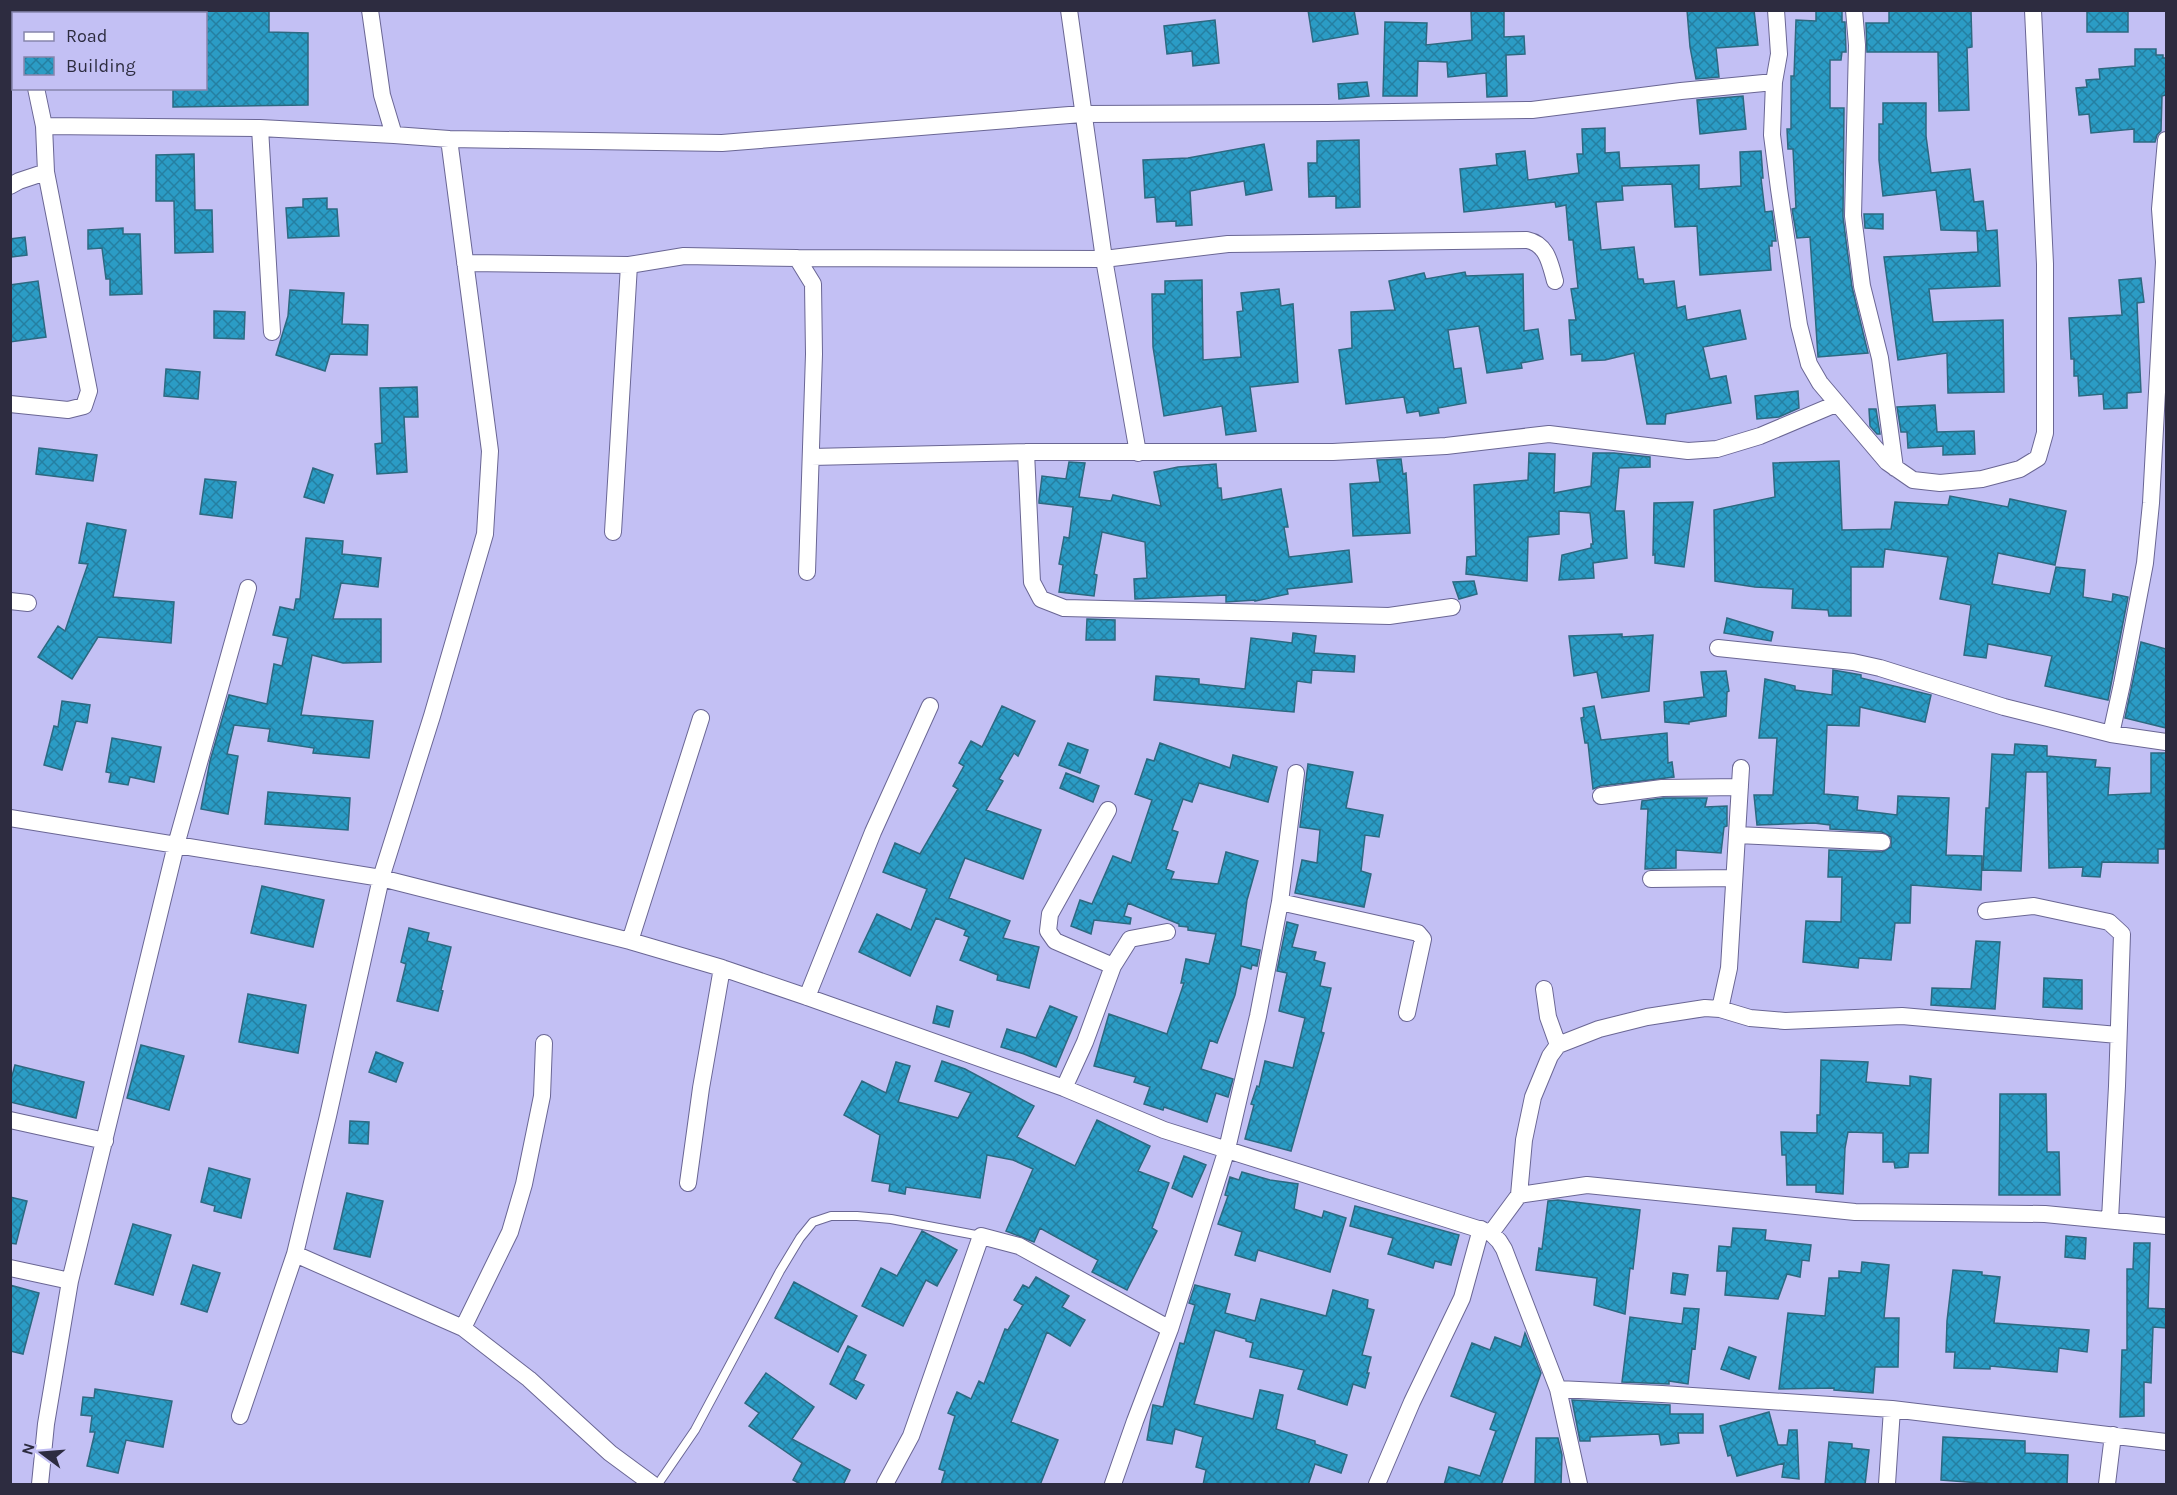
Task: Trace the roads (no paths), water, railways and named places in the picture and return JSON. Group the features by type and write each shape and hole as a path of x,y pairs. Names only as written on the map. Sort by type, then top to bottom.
{"street":[{"path":"370,10 382,95 394,135"},
{"path":"1069,10 1104,259 1138,453"},
{"path":"1776,10 1779,54 1774,82 1772,135 1799,325 1809,364 1836,404 1887,462 1913,480 1940,483 1991,477 2020,469 2038,458 2045,433 2045,264 2033,10"},
{"path":"1854,10 1857,45 1854,239 1862,286 1880,357 1895,468"},
{"path":"44,126 260,128 449,139 722,143 1082,114 1532,110 1774,82"},
{"path":"10,404 68,410 84,406 89,390 46,172 44,126 36,90"},
{"path":"260,128 272,332"},
{"path":"240,1416 295,1254 381,878 432,716 485,534 490,451 449,139"},
{"path":"2111,734 2145,563 2151,503 2164,262 2160,209 2166,140"},
{"path":"10,186 46,172"},
{"path":"465,262 629,265 684,256 1104,259 1228,244 1527,240 1543,247 1554,280"},
{"path":"797,258 813,284 814,354 807,572"},
{"path":"613,532 629,265"},
{"path":"811,458 1026,452 1333,452 1446,446 1549,434 1688,451 1717,449 1760,435 1836,404"},
{"path":"1026,452 1032,582 1041,599 1065,608 1389,616 1452,607"},
{"path":"40,1485 46,1424 70,1281 176,845 248,588"},
{"path":"10,601 28,603"},
{"path":"1718,648 1853,662 1880,668 2004,707 2111,734 2166,742"},
{"path":"807,997 873,832 930,706"},
{"path":"630,941 701,718"},
{"path":"1720,1009 1729,968 1741,768"},
{"path":"1113,1485 1170,1329 1227,1149 1258,1016 1280,902 1296,773"},
{"path":"1601,796 1662,788 1740,787"},
{"path":"1108,810 1050,914 1048,931 1055,941 1113,966"},
{"path":"10,818 381,878 630,941 722,968 807,997 1064,1088 1164,1130 1486,1231 1499,1241 1504,1249 1557,1389 1579,1485"},
{"path":"1737,835 1882,842"},
{"path":"1651,879 1734,878"},
{"path":"1280,902 1419,933 1423,939 1407,1013"},
{"path":"1986,910 2034,906 2109,922 2122,934 2110,1220"},
{"path":"1064,1088 1085,1042 1113,966 1130,939 1167,933"},
{"path":"688,1184 701,1088 722,968"},
{"path":"1544,989 1548,1017 1558,1045"},
{"path":"1520,1195 1524,1140 1533,1097 1550,1056 1558,1045 1599,1029 1647,1017 1704,1008 1720,1009 1750,1018 1785,1021 1902,1016 2118,1035"},
{"path":"463,1328 513,1223 524,1184 542,1096 544,1043"},
{"path":"10,1120 105,1141"},
{"path":"1377,1485 1412,1402 1462,1298 1486,1231 1520,1195 1587,1185 1855,1212 2045,1214 2166,1226"},
{"path":"885,1485 911,1436 981,1236 1019,1246 1170,1329"},
{"path":"295,1254 463,1328 529,1379 610,1453 652,1485"},
{"path":"10,1268 70,1281"},
{"path":"1557,1389 1892,1409 2166,1442"},
{"path":"1887,1485 1892,1409"},
{"path":"2107,1485 2113,1435"}],"lane":[{"path":"658,1485 695,1430 780,1271 800,1238 813,1222 831,1216 868,1217 891,1219 981,1236"}]}
